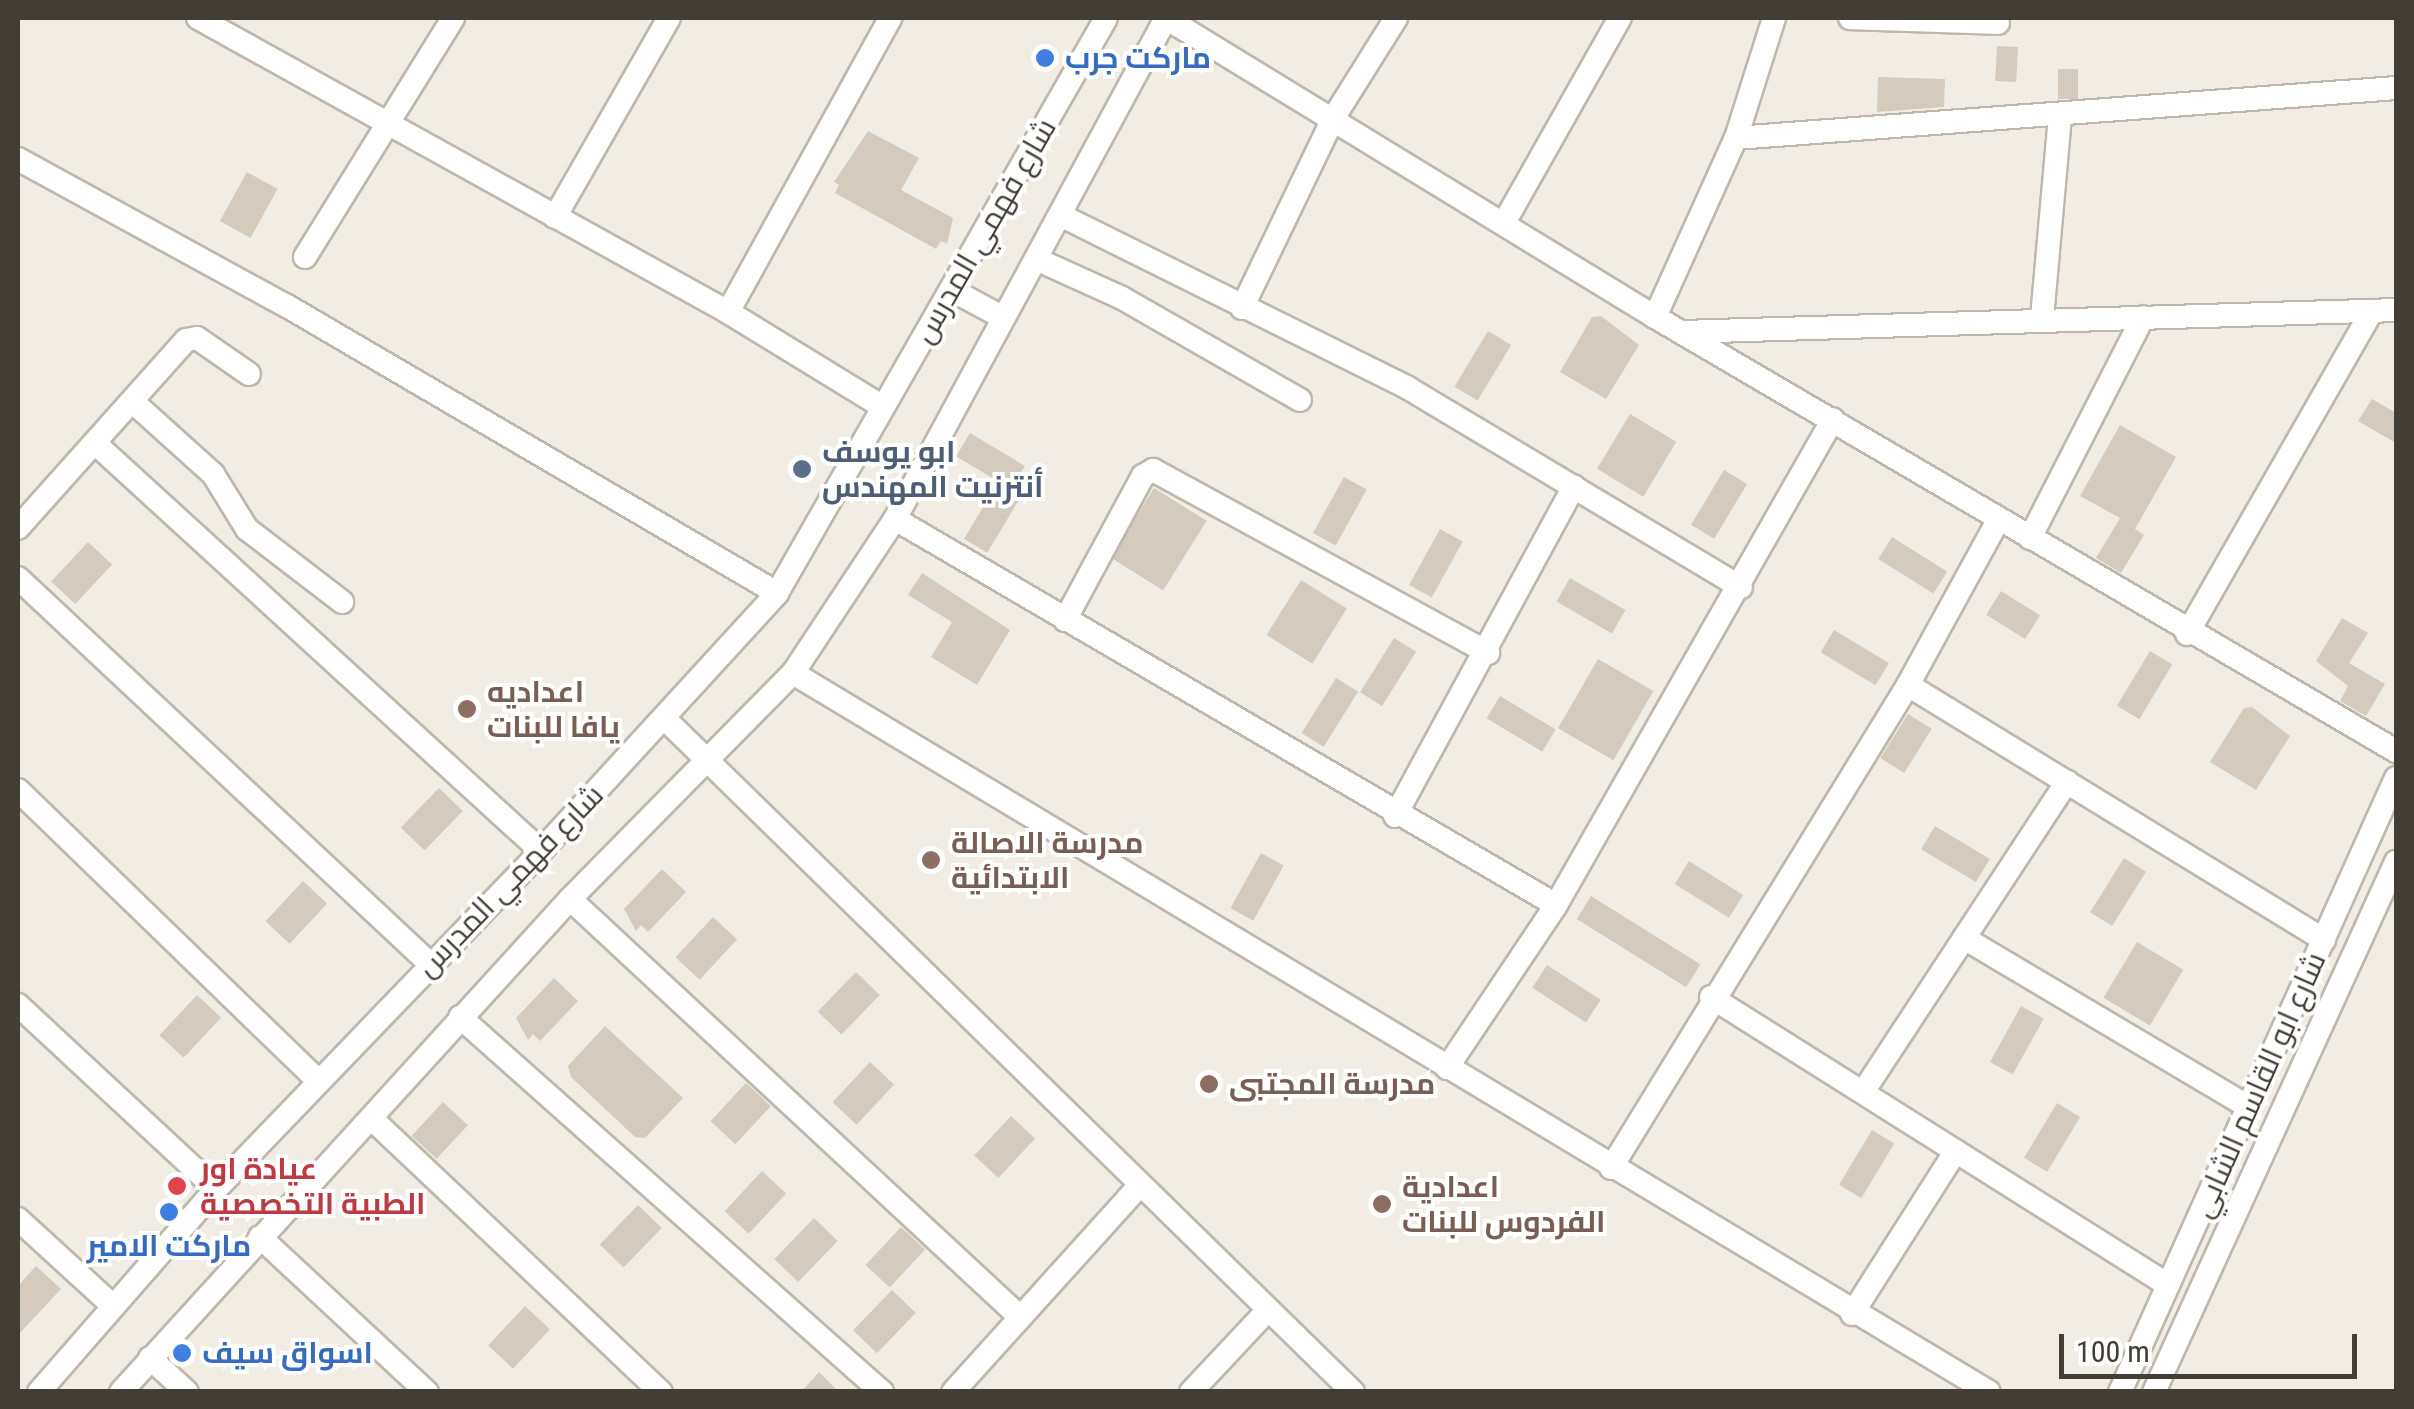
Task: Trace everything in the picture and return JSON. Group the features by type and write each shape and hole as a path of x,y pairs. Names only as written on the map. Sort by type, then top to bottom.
{"street":[{"path":"198,18 232,25 389,125 728,312 883,406"},
{"path":"305,257 453,18"},
{"path":"555,217 669,18"},
{"path":"728,312 890,18"},
{"name":"شارع فهمي المدرس","path":"39,1392 216,1189 540,851 776,592 1106,18"},
{"path":"1166,18 1506,221 1655,317 1833,419 2187,634 2396,751"},
{"name":"شارع فهمي المدرس","path":"122,1392 570,898 793,674 895,519 1166,18"},
{"path":"1242,308 1334,117 1396,18"},
{"path":"1506,221 1620,18"},
{"path":"1655,317 1736,138 1774,18"},
{"path":"1850,18 1998,24"},
{"path":"1736,138 2396,88"},
{"path":"2042,318 2060,116"},
{"path":"18,159 287,306 776,592"},
{"path":"1062,216 1408,388 1741,587"},
{"path":"1036,259 1122,298 1300,400"},
{"path":"952,290 1002,318"},
{"path":"2187,634 2372,310"},
{"path":"1682,332 2396,310"},
{"path":"2030,538 2143,317"},
{"path":"18,528 186,340 198,338 249,374"},
{"path":"133,402 213,474 247,529 342,602"},
{"path":"1446,1068 1556,904 1741,587 1833,419"},
{"path":"96,445 540,851"},
{"path":"1065,620 1142,476 1153,470 1488,652"},
{"path":"1396,816 1574,487"},
{"path":"895,519 1396,816 1556,904"},
{"path":"1611,1168 1711,996 1908,685 1999,520"},
{"path":"18,578 430,964"},
{"path":"793,674 1852,1314 1989,1392"},
{"path":"1908,685 2324,940"},
{"path":"664,718 706,764 1010,1052 1139,1186 1353,1392"},
{"name":"شارع ابو القاسم الشابي","path":"2120,1392 2396,778"},
{"path":"1865,1088 2067,781"},
{"path":"18,790 317,1080"},
{"name":"شارع ابو القاسم الشابي","path":"2154,1392 2396,862"},
{"path":"570,898 1020,1317"},
{"path":"1964,938 2249,1107"},
{"path":"1711,996 1865,1088 1956,1151 2168,1285"},
{"path":"18,1006 216,1189"},
{"path":"460,1018 882,1392"},
{"path":"371,1118 661,1392"},
{"path":"1852,1314 1956,1151"},
{"path":"953,1392 1139,1186"},
{"path":"18,1220 112,1305"},
{"path":"260,1236 427,1392"},
{"path":"1191,1392 1268,1311"},
{"path":"150,1358 188,1392"}],"building":[{"path":"1997,46 2018,47 2016,82 1995,81"},
{"path":"2058,69 2078,69 2078,99 2058,99"},
{"path":"1878,77 1945,79 1944,107 1877,112"},
{"path":"868,131 919,158 901,190 953,218 947,244 941,241 936,249 835,193 839,185 834,182"},
{"path":"247,172 278,189 250,238 220,221"},
{"path":"1601,316 1639,345 1606,399 1560,372 1592,317"},
{"path":"1488,331 1511,345 1478,401 1455,387"},
{"path":"2372,399 2396,413 2396,443 2358,421"},
{"path":"1630,414 1676,442 1643,497 1597,469"},
{"path":"2120,425 2176,457 2135,529 2144,535 2121,573 2096,558 2120,518 2080,496"},
{"path":"970,433 1025,466 1011,489 956,456"},
{"path":"1724,470 1747,484 1714,539 1691,525"},
{"path":"1344,477 1367,490 1336,546 1313,533"},
{"path":"997,484 1020,498 987,553 964,539"},
{"path":"1154,488 1207,521 1163,590 1111,558"},
{"path":"1440,529 1463,542 1432,598 1409,585"},
{"path":"1892,537 1947,571 1933,593 1878,559"},
{"path":"88,542 112,565 75,604 51,581"},
{"path":"922,573 1010,630 977,685 931,657 952,622 908,595"},
{"path":"1570,578 1625,610 1612,633 1556,601"},
{"path":"1301,580 1347,609 1312,664 1267,635"},
{"path":"2001,591 2040,615 2025,639 1986,615"},
{"path":"2342,618 2368,633 2349,663 2385,684 2366,716 2340,701 2348,686 2316,661"},
{"path":"1834,630 1889,663 1875,685 1821,652"},
{"path":"1394,638 1416,652 1382,706 1360,692"},
{"path":"2150,651 2172,664 2139,719 2117,706"},
{"path":"1598,659 1653,691 1613,760 1558,728"},
{"path":"1336,678 1358,692 1324,747 1302,733"},
{"path":"1500,696 1556,729 1542,752 1487,718"},
{"path":"2252,707 2290,736 2256,790 2210,762 2244,708"},
{"path":"1908,714 1932,729 1904,773 1880,758"},
{"path":"439,788 463,811 425,850 401,828"},
{"path":"1935,826 1990,859 1976,882 1921,849"},
{"path":"1261,853 1284,866 1253,921 1230,908"},
{"path":"2124,858 2146,872 2112,926 2090,912"},
{"path":"1689,861 1743,895 1729,918 1675,884"},
{"path":"662,869 686,892 648,932 641,925 636,931 624,909"},
{"path":"303,881 327,904 290,944 265,921"},
{"path":"1591,896 1700,964 1686,987 1577,919"},
{"path":"713,917 737,940 700,980 675,957"},
{"path":"2137,942 2183,970 2150,1026 2104,998"},
{"path":"1547,965 1601,1000 1586,1023 1532,988"},
{"path":"856,972 880,995 842,1034 818,1012"},
{"path":"554,978 578,1001 540,1041 533,1034 528,1040 516,1018"},
{"path":"197,995 221,1018 184,1058 159,1035"},
{"path":"2021,1006 2044,1019 2013,1075 1990,1062"},
{"path":"605,1026 683,1098 645,1138 635,1137 571,1077 568,1066"},
{"path":"870,1062 894,1085 857,1125 832,1102"},
{"path":"746,1083 771,1106 735,1144 711,1121"},
{"path":"443,1102 468,1125 436,1159 412,1136"},
{"path":"2057,1103 2080,1117 2047,1172 2024,1158"},
{"path":"1011,1116 1035,1139 998,1178 974,1155"},
{"path":"1872,1130 1894,1143 1861,1198 1839,1185"},
{"path":"762,1171 786,1194 749,1234 724,1211"},
{"path":"638,1205 662,1228 624,1267 600,1245"},
{"path":"814,1218 838,1241 798,1282 774,1259"},
{"path":"901,1227 925,1250 890,1288 866,1265"},
{"path":"36,1266 61,1289 18,1335 18,1286"},
{"path":"892,1290 916,1313 877,1353 853,1330"},
{"path":"525,1306 550,1329 513,1369 488,1345"},
{"path":"819,1372 839,1392 801,1392"}],"place":[{"name":"ماركت جرب","path":"1045,58"},
{"name":"ابو يوسف أنترنيت المهندس","path":"802,469"},
{"name":"اعداديه يافا للبنات","path":"467,709"},
{"name":"مدرسة الاصالة الابتدائية","path":"931,860"},
{"name":"مدرسة المجتبى","path":"1209,1084"},
{"name":"عيادة اور الطبية التخصصية","path":"177,1186"},
{"name":"اعدادية الفردوس للبنات","path":"1382,1204"},
{"name":"ماركت الامير","path":"169,1212"},
{"name":"اسواق سيف","path":"182,1353"}]}
